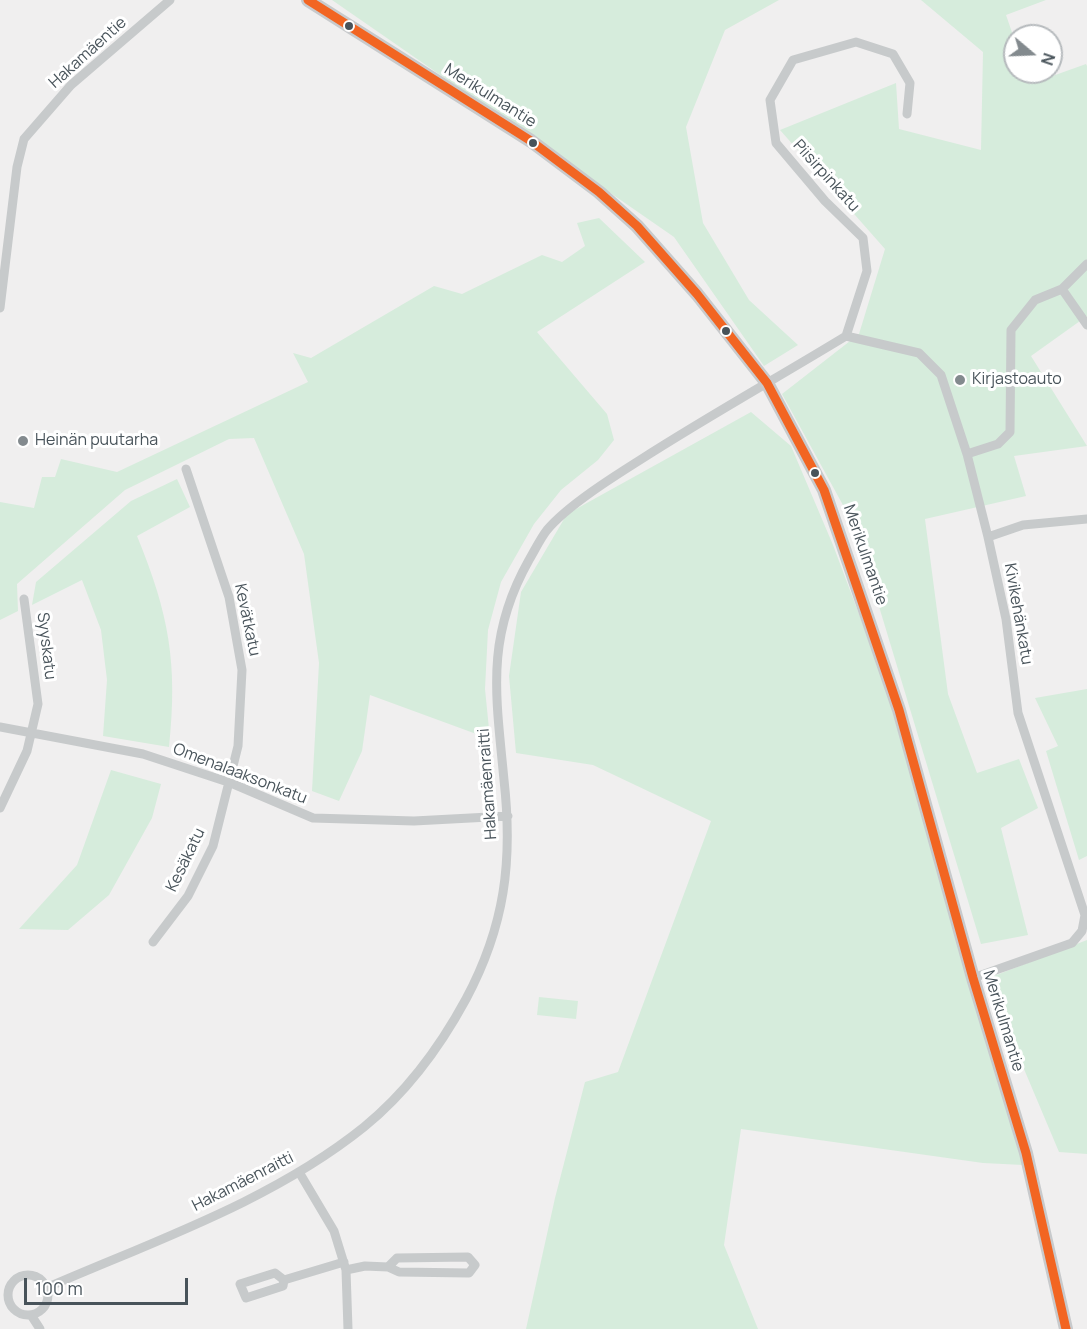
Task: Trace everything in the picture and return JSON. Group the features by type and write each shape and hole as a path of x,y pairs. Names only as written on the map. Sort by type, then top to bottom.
{"street":[{"name":"Hakamäentie","path":"0,308 17,167 24,139 71,85 170,0"},
{"name":"Merikulmantie","path":"308,0 531,141 599,192 637,226 697,294 767,383 824,490 899,710 973,978 1026,1153 1066,1329"},
{"name":"Piisirpinkatu","path":"846,336 867,271 862,238 825,201 776,143 770,100 794,60 856,42 893,54 910,83 907,114"},
{"path":"967,454 998,444 1010,432 1011,330 1035,300 1062,289 1087,264"},
{"path":"1062,289 1087,325"},
{"path":"767,383 846,336"},
{"name":"Kivikehänkatu","path":"846,336 919,353 932,363 941,375 967,454 988,537 1006,619 1018,714 1086,915 1082,931 1072,943 973,978"},
{"name":"Hakamäenraitti","path":"46,1288 229,1208 299,1172 372,1120 422,1068 449,1031 478,976 501,913 507,879 508,816 495,684 499,633 513,588 547,530 600,485 767,383"},
{"name":"Kevätkatu","path":"186,469 229,597 242,670 238,746 231,783"},
{"path":"988,537 1023,525 1087,519"},
{"name":"Syyskatu","path":"0,808 27,751 38,704 24,599"},
{"name":"Omenalaaksonkatu","path":"0,727 143,754 231,783 313,818 414,821 508,816"},
{"name":"Kesäkatu","path":"153,942 188,896 213,846 231,783"},
{"path":"299,1172 334,1231 345,1266 348,1329"},
{"path":"284,1280 345,1266 388,1267 399,1272 469,1273 475,1265 468,1257 434,1257 397,1258 388,1267"},
{"path":"434,1257 434,1272"},
{"path":"20,1276 39,1278 46,1288 46,1302 38,1312 32,1315 18,1313 5,1304 10,1285 20,1276"},
{"path":"32,1315 40,1329"}],"green space":[{"path":"332,0 779,0 725,30 686,127 703,223 749,300 798,345 764,366 674,237"},
{"path":"921,0 1046,0 1006,15 1009,24 1003,24 1003,84 1063,84 1063,72 1086,64 1087,66 1087,316 1031,356 1087,446 1014,456 1026,496 925,519 948,694 977,773 1019,759 1038,808 1001,828 1028,935 981,944 855,527 782,394 859,334 885,249 780,130 896,83 899,129 981,150 983,52"},
{"path":"599,218 645,262 537,332 607,414 614,440 598,460 561,490 534,524 501,582 488,630 485,689 490,739 370,695 362,751 339,801 312,791 319,663 304,554 254,438 229,439 125,490 17,584 18,611 0,620 0,502 34,508 42,477 55,477 61,459 117,472 308,382 293,353 311,358 434,286 462,294 542,255 562,262 585,246 577,223"},
{"path":"751,412 791,446 833,545 883,678 1023,1165 983,1163 741,1129 724,1245 758,1329 526,1329 555,1198 585,1082 618,1072 711,821 593,765 516,753 509,676 521,592 567,514"},
{"path":"177,479 190,507 137,536 157,590 168,639 172,690 169,747 103,736 107,680 101,630 82,580 32,605 36,582 131,501"},
{"path":"1087,689 1087,856 1079,860 1046,751 1058,746 1035,698"},
{"path":"111,770 161,784 152,818 109,895 68,930 19,929 77,865"},
{"path":"1087,940 1087,1154 1059,1152 986,979"},
{"path":"539,997 578,1001 576,1019 537,1015"}],"transit line":[{"path":"308,0 531,141 599,192 637,226 697,294 767,383 824,490 899,710 973,978 1026,1153 1066,1329"}],"place":[{"name":"Kirjastoauto","path":"960,380"},
{"name":"Heinän puutarha","path":"23,441"}]}
